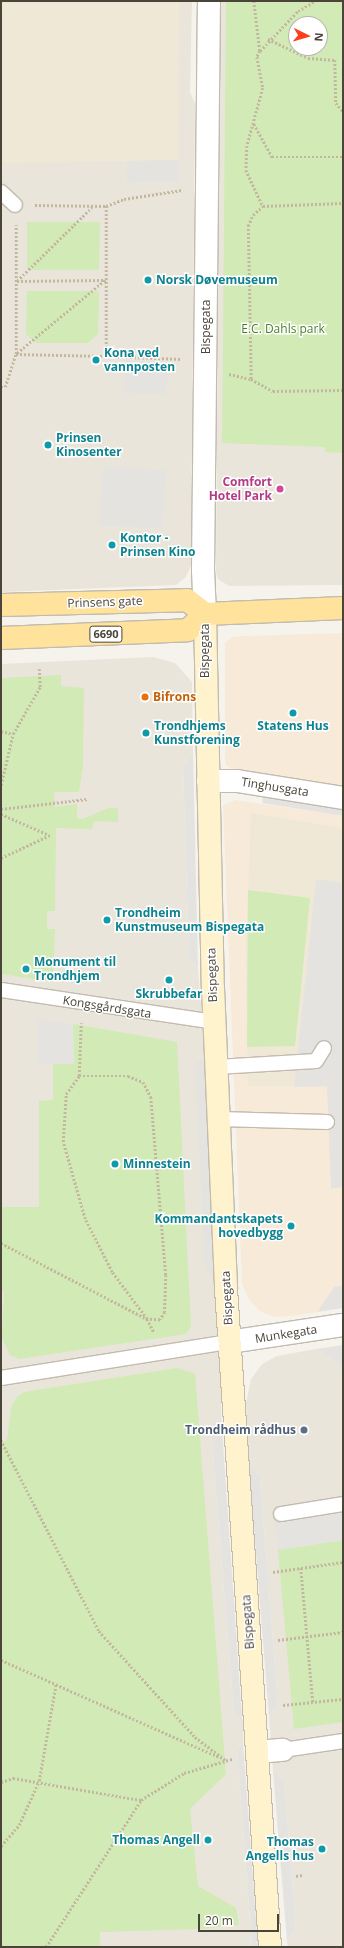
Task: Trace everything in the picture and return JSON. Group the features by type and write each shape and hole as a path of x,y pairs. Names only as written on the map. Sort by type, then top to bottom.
{"main road":[{"name":"Prinsens gate","path":"1,605 187,600 205,614"},
{"path":"205,614 343,608"},
{"name":"6690","path":"1,638 188,630 205,614"}],"street":[{"name":"Bispegata","path":"208,1 206,366 203,564 214,1022 229,1342 258,1752 270,1947"},
{"name":"Tinghusgata","path":"208,781 237,781 343,798"},
{"name":"Munkegata","path":"229,1342 343,1325"},
{"path":"258,1752 284,1750"}],"lane":[{"path":"1,192 15,205"},
{"name":"Kongsgårdsgata","path":"1,990 214,1022"},
{"path":"217,1068 316,1061 324,1048"},
{"path":"219,1120 328,1122"},
{"path":"1,1378 165,1354 229,1342"},
{"path":"281,1514 343,1504"},
{"path":"284,1750 343,1741"}],"path":[{"path":"254,1 260,51"},
{"path":"263,206 246,170 247,146 263,88 257,57 268,39 298,11 315,1"},
{"path":"268,39 308,58 335,60 336,103 343,111"},
{"path":"254,124 272,157 343,157"},
{"path":"1,387 5,387 16,354 15,205 106,206 124,199 188,189"},
{"path":"251,379 248,226 253,215 263,206 343,203"},
{"path":"106,206 106,356"},
{"path":"16,281 92,207"},
{"path":"16,281 106,280"},
{"path":"16,354 106,280"},
{"path":"16,354 186,359 251,379 273,391 343,390"},
{"path":"1,785 13,734 40,687 39,670"},
{"path":"1,731 13,734"},
{"path":"1,809 87,799"},
{"path":"1,814 50,835 1,858"},
{"path":"84,1002 79,1076 66,1094 63,1142 85,1220 112,1272 147,1319 165,1354"},
{"path":"1,1243 147,1319 160,1320 165,1312 166,1275 151,1097 144,1082 128,1076 79,1076"},
{"path":"1,1440 99,1631 195,1737 225,1760"},
{"path":"273,1572 343,1562"},
{"path":"301,1568 313,1702"},
{"path":"278,1640 343,1632"},
{"path":"1,1660 225,1760"},
{"path":"1,1846 19,1825 39,1781 56,1684"},
{"path":"283,1705 343,1699"},
{"path":"46,1947 141,1800 184,1773 232,1759"},
{"path":"1,1782 13,1778 39,1781 141,1800"},
{"path":"296,1876 303,1875"}],"shaded area":[{"path":"1,1 192,1 190,92 195,104 191,565 186,577 176,585 1,592"},
{"path":"1,1 179,1 178,160 1,163"},
{"name":"E.C. Dahls park","path":"220,1 343,1 343,585 229,586 218,579 216,572"},
{"path":"178,160 178,182 127,183 127,161"},
{"path":"125,360 169,362 166,394 124,393"},
{"path":"103,467 166,470 162,528 99,526"},
{"name":"Statens Hus","path":"343,633 343,789 230,768 225,764 225,643 232,637"},
{"path":"153,657 175,663 192,682 193,753 183,766 189,959 198,968 205,1057 221,1391 221,1415 211,1431 234,1714 242,1718 243,1722 243,1742 237,1750 252,1947 1,1947 1,664"},
{"path":"193,753 198,968 189,959 183,766"},
{"path":"264,793 343,806 343,816 262,803"},
{"path":"236,800 343,816 343,1285 334,1287 317,1312 291,1316 275,1317 261,1312 250,1301 242,1284 223,805"},
{"path":"251,813 343,828 343,1087 248,1086 246,953"},
{"path":"316,879 343,883 343,1187 331,1189 327,1086 294,1087"},
{"path":"38,1020 73,1024 74,1064 38,1064"},
{"path":"205,1057 216,1280 205,1268 195,1064"},
{"path":"343,1285 343,1308 317,1312 334,1287"},
{"path":"343,1345 343,1367 316,1349"},
{"path":"316,1349 343,1367 343,1947 288,1947 287,1941 296,1928 284,1780 273,1771 269,1716 278,1705 260,1477 249,1465 246,1403 251,1379 262,1364 277,1356"},
{"path":"221,1415 242,1718 234,1714 211,1431"},
{"path":"249,1465 260,1477 278,1705 269,1716"},
{"path":"343,1504 343,1540 278,1550 274,1515"},
{"path":"243,1742 258,1947 252,1946 237,1750"},
{"path":"273,1771 284,1780 296,1928 287,1941"}],"green space":[{"name":"E.C. Dahls park","path":"226,1 343,1 343,453 325,452 325,447 222,443"},
{"path":"27,222 100,222 99,270 27,270"},
{"path":"27,291 99,291 98,334 88,343 36,343 26,334"},
{"path":"61,675 61,686 84,688 83,766 79,792 54,792 55,807 77,804 77,818 83,819 108,808 118,808 118,822 94,821 92,829 56,828 55,911 47,911 47,929 55,929 53,982 1,974 1,678"},
{"path":"248,890 310,898 295,1046 247,1047"},
{"path":"73,1024 177,1042 191,1327 186,1334 19,1359 10,1355 2,1338 4,1291 1,1290 1,1207 39,1207 39,1101 53,1100 53,1064 74,1064"},
{"path":"177,1368 195,1374 226,1774 190,1809 198,1886 236,1908 239,1925 200,1929 100,1932 100,1947 1,1947 1,1443 7,1440 11,1407 17,1397 24,1392"},
{"path":"343,1540 343,1722 294,1729 278,1550"}],"place":[{"name":"Norsk Døvemuseum","path":"148,280"},
{"name":"Kona ved vannposten","path":"96,360"},
{"name":"Prinsen Kinosenter","path":"48,445"},
{"name":"Comfort Hotel Park","path":"280,489"},
{"name":"Kontor - Prinsen Kino","path":"112,545"},
{"name":"Bifrons","path":"145,697"},
{"name":"Statens Hus","path":"293,713"},
{"name":"Trondhjems Kunstforening","path":"146,733"},
{"name":"Trondheim Kunstmuseum Bispegata","path":"107,920"},
{"name":"Monument til Trondhjem","path":"26,969"},
{"name":"Skrubbefar","path":"169,980"},
{"name":"Minnestein","path":"115,1164"},
{"name":"Kommandantskapets hovedbygg","path":"291,1226"},
{"name":"Trondheim rådhus","path":"304,1430"},
{"name":"Thomas Angell","path":"208,1840"},
{"name":"Thomas Angells hus","path":"322,1849"}]}
